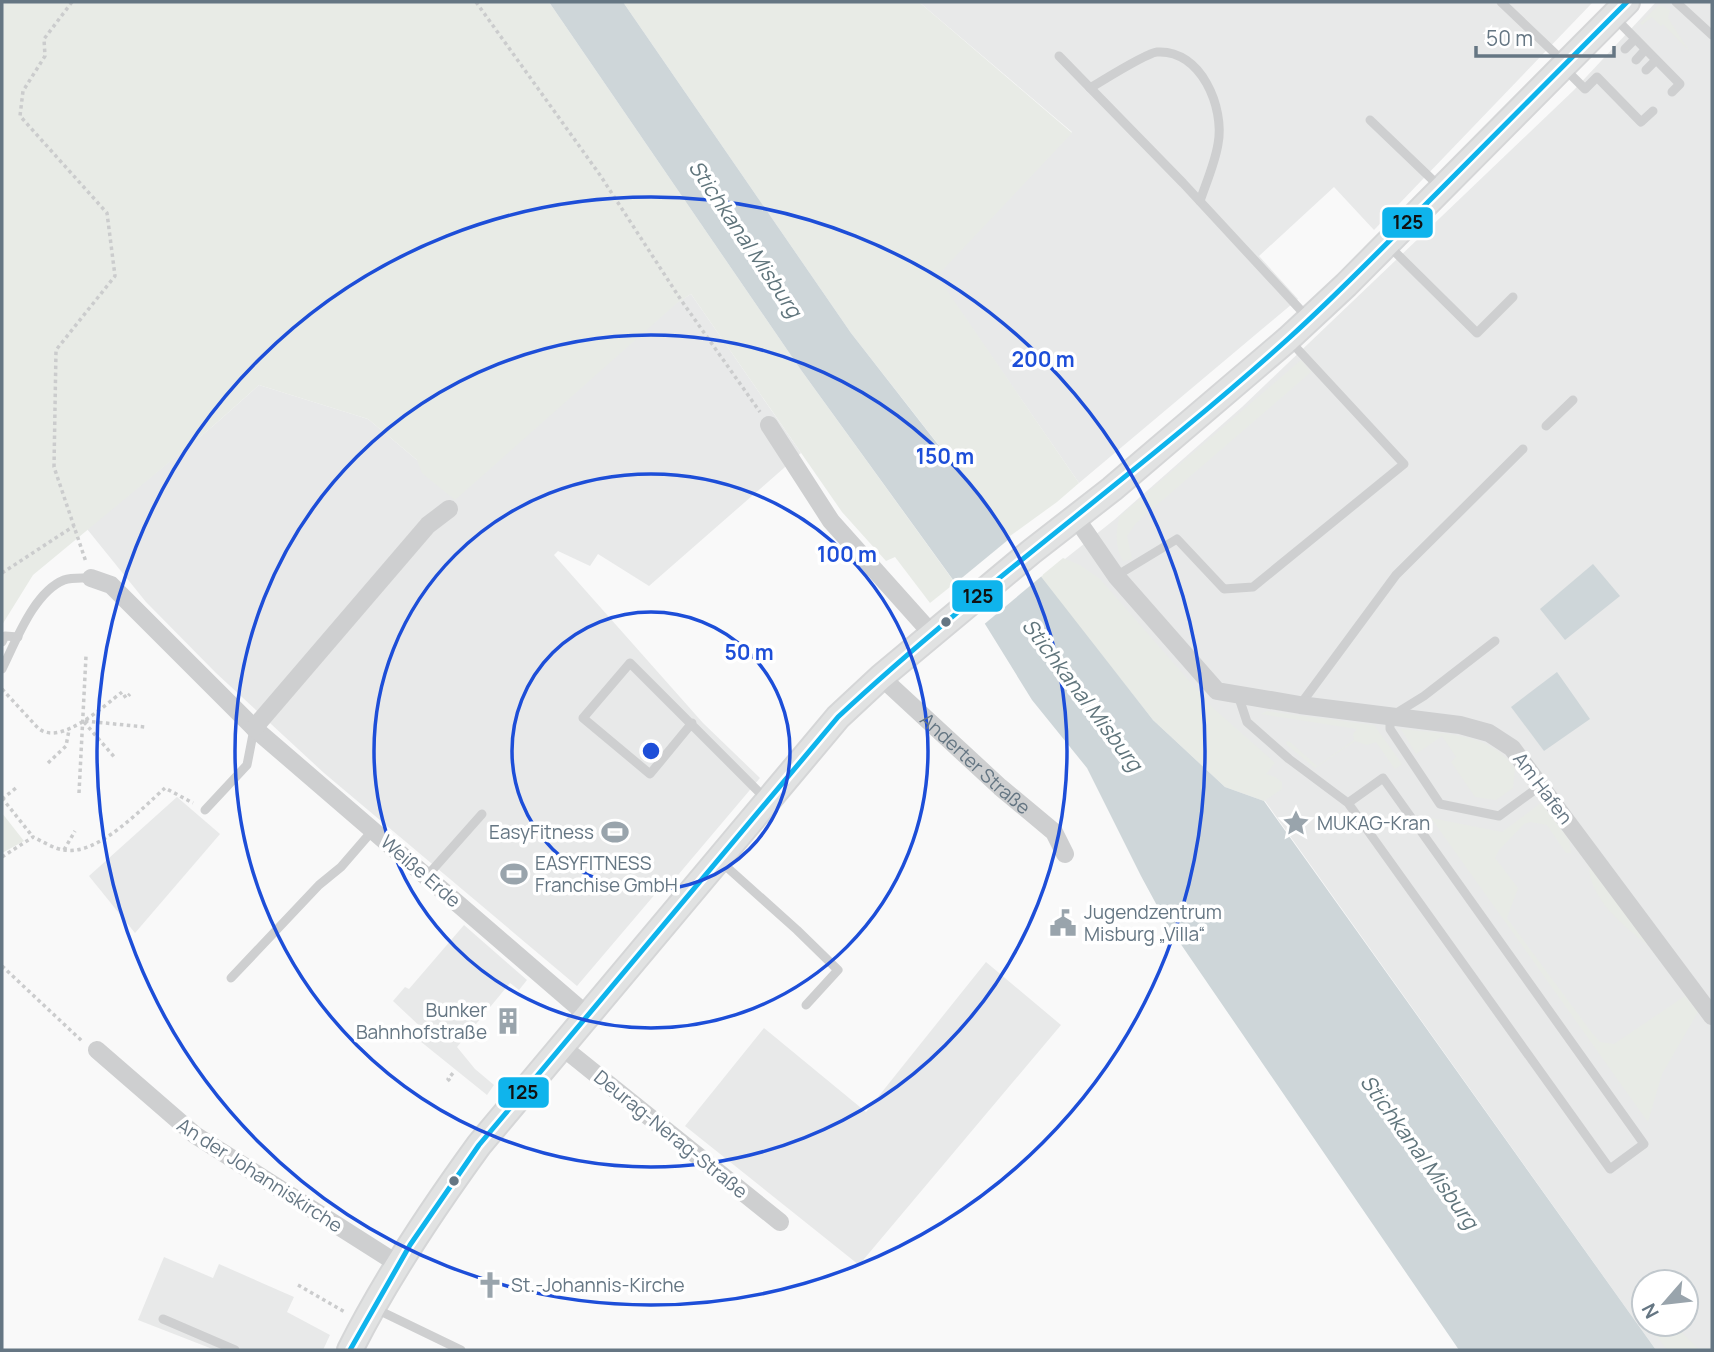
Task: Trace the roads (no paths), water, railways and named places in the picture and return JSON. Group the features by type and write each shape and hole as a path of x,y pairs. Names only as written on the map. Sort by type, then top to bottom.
{"main road":[{"path":"350,1350 398,1264 439,1200 479,1145 838,717 881,677 1288,340 1620,9"}],"street":[{"path":"769,425 831,521 933,635"},
{"path":"254,727 410,544 428,525 449,509"},
{"name":"Am Hafen","path":"1076,517 1116,576 1217,691 1300,705 1460,725 1489,733 1512,748 1712,1016"},
{"name":"Weiße Erde","path":"91,578 111,585 254,727 587,1014"},
{"name":"Anderter Straße","path":"881,677 1000,787 1054,832 1065,854"},
{"name":"Deurag-Nerag-Straße","path":"561,1046 780,1222"},
{"name":"An der Johanniskirche","path":"97,1050 195,1135 398,1264"}],"lane":[{"path":"1502,2 1585,89 1600,73 1642,122 1653,111"},
{"path":"1676,2 1712,35"},
{"path":"1620,9 1635,39 1680,84 1672,92"},
{"path":"1625,49 1635,39"},
{"path":"1636,60 1645,50"},
{"path":"1090,88 1156,52 1183,57 1190,63 1213,97 1218,114 1218,144 1200,201"},
{"path":"1059,56 1200,201 1309,319"},
{"path":"1646,70 1656,60"},
{"path":"1370,120 1442,188"},
{"path":"1387,243 1477,333 1513,297"},
{"path":"1116,576 1177,539 1224,589 1253,587 1404,464 1288,340"},
{"path":"1546,426 1573,400"},
{"path":"1300,705 1396,575 1523,449"},
{"path":"2,669 38,601 61,581 91,578"},
{"path":"2,642 5,636 18,637"},
{"path":"1495,641 1424,696 1390,717 1390,729 1440,804 1499,816 1542,785"},
{"path":"692,723 650,774 583,718 630,663 692,723 768,800"},
{"path":"1238,695 1247,722 1289,759 1348,803 1610,1169 1644,1144 1383,778 1348,803"},
{"path":"205,810 247,765 254,727"},
{"path":"427,876 482,814"},
{"path":"231,978 373,831"},
{"path":"718,859 838,970 806,1005"},
{"path":"373,1307 461,1350"},
{"path":"163,1319 235,1350"}],"water":[{"name":"Stichkanal Misburg","path":"549,2 623,2 851,333 1153,720 1225,787 1264,801 1630,1314 1630,1338 1647,1338 1656,1350 1459,1350 1167,924 1087,768 1032,700 985,624 801,370"},
{"path":"1593,564 1620,596 1565,640 1540,609"},
{"path":"1557,672 1590,719 1544,751 1511,707"}],"place":[{"name":"MUKAG-Kran","path":"1296,823"},
{"name":"EasyFitness","path":"615,832"},
{"name":"EASYFITNESS Franchise GmbH","path":"514,874"},
{"name":"Jugendzentrum Misburg „Villa“","path":"1063,923"},
{"name":"Bunker Bahnhofstraße","path":"508,1021"},
{"name":"St.-Johannis-Kirche","path":"490,1285"}]}
